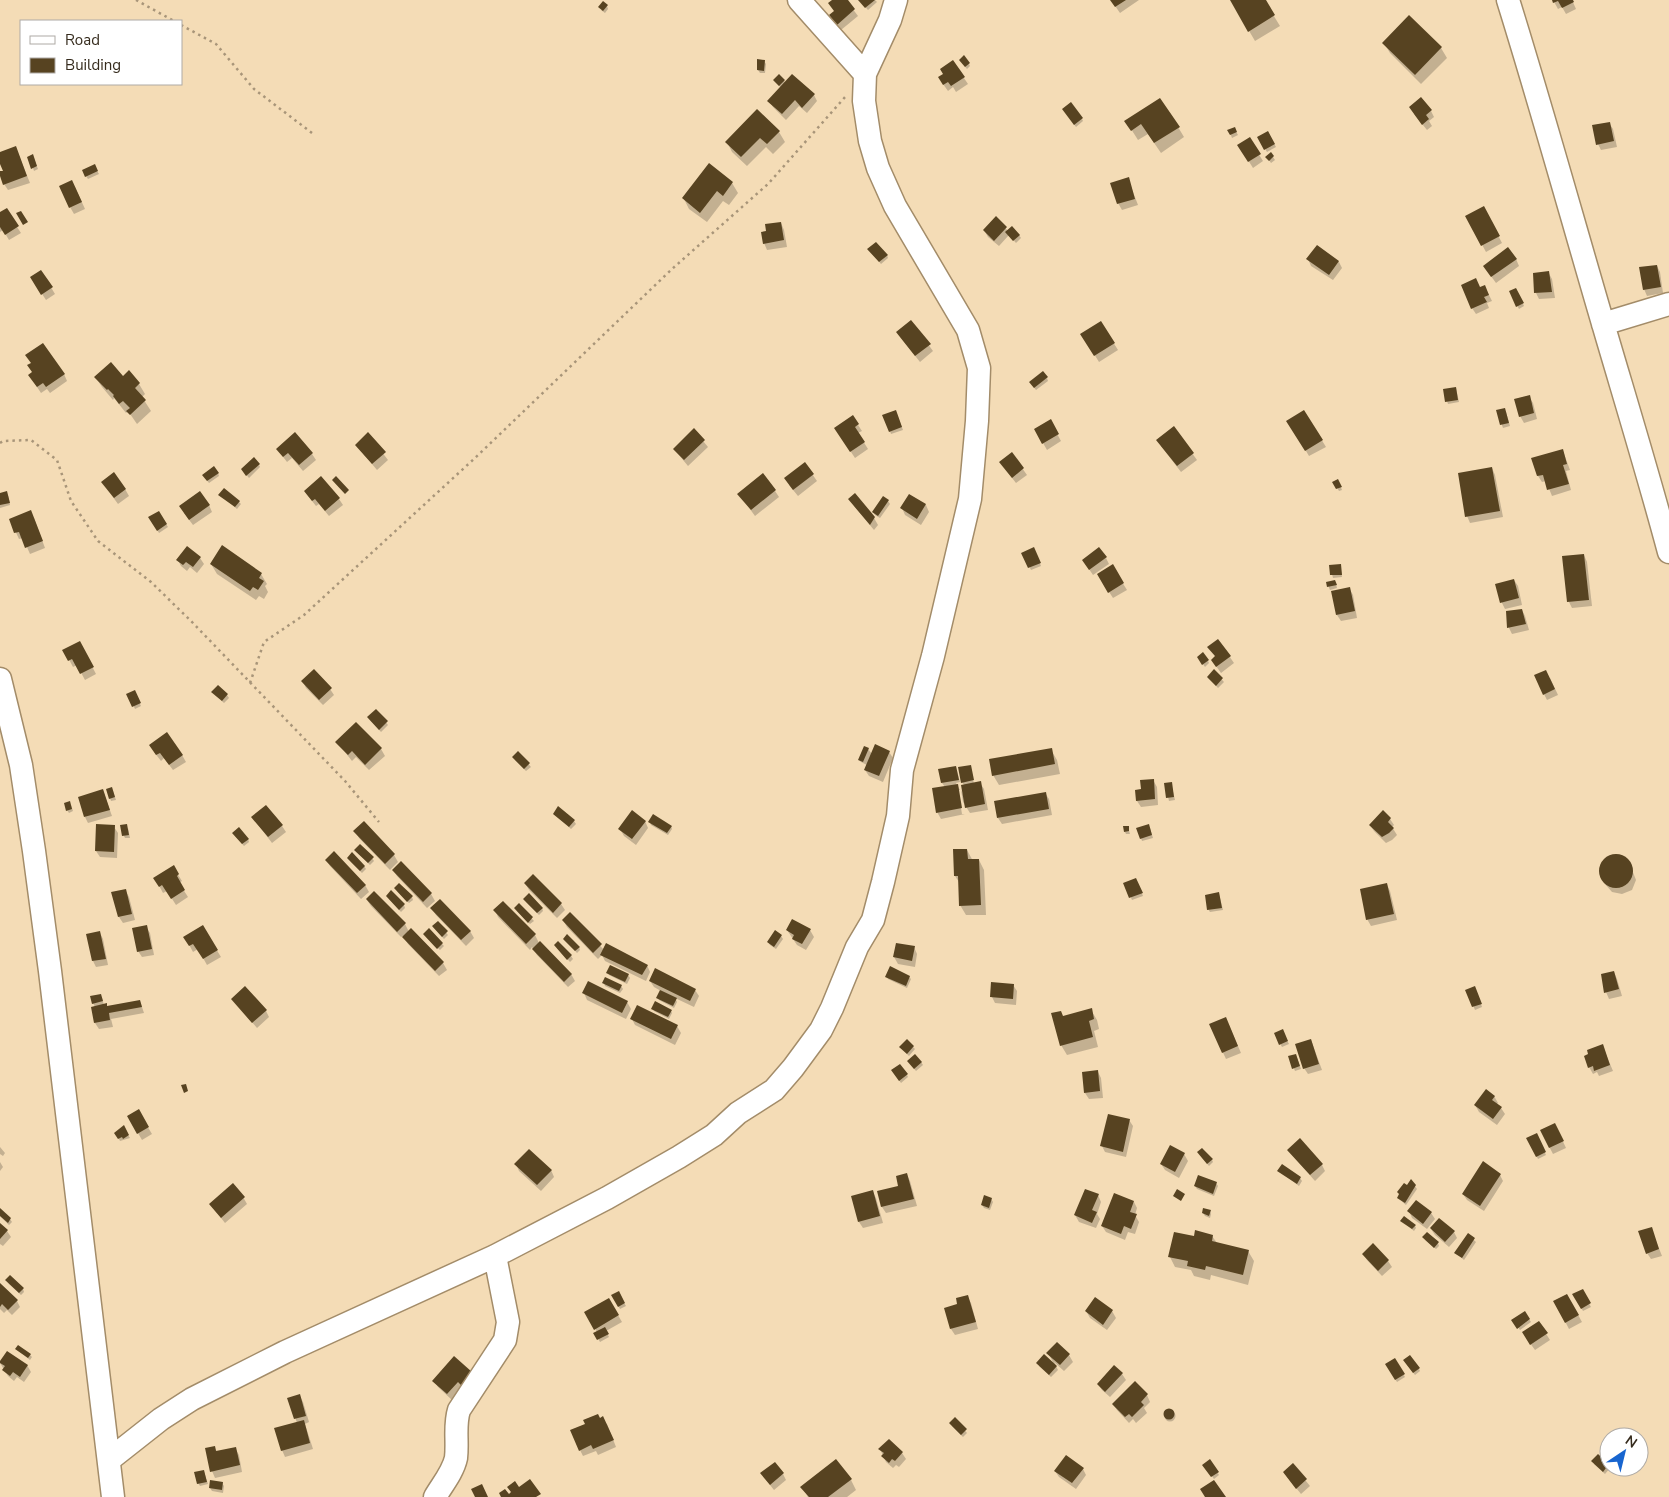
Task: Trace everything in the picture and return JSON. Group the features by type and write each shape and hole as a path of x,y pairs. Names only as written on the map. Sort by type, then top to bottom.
{"street":[{"path":"799,0 865,74"},
{"path":"109,1460 161,1419 192,1399 285,1352 495,1256 607,1198 714,1136 738,1113 774,1090 821,1030 858,947 873,920 883,882 898,816 902,770 933,656 970,499 977,421 979,368 968,330 895,206 878,168 870,141 864,101 865,74 890,20 896,0"},
{"path":"1508,0 1550,136 1669,552"},
{"path":"1603,324 1669,304"},
{"path":"0,679 21,765 34,850 113,1497"},
{"path":"435,1497 452,1469 455,1459 457,1445 456,1421 459,1410 505,1340 508,1322 495,1256"}],"path":[{"path":"136,0 172,20"},
{"path":"182,26 216,44 254,89 312,133"},
{"path":"250,683 264,642 304,614 475,458 672,269 768,184 846,95"},
{"path":"0,443 3,441 31,440 57,460 71,501 98,541 151,582 345,781 379,822"}],"building":[{"path":"832,0 848,0 855,9 837,25 829,15 834,11 828,3"},
{"path":"858,0 875,0 865,8"},
{"path":"1110,0 1126,0 1115,7"},
{"path":"1230,0 1266,0 1275,15 1248,32"},
{"path":"1552,0 1573,0 1574,2 1562,8 1558,1 1553,3"},
{"path":"603,1 608,5 603,11 598,7"},
{"path":"1409,15 1442,47 1415,75 1382,43"},
{"path":"964,55 970,63 965,67 959,60"},
{"path":"757,59 765,60 764,71 757,70"},
{"path":"953,60 965,77 951,86 948,82 943,85 938,77 943,74 940,69"},
{"path":"779,74 785,80 779,86 773,80"},
{"path":"792,74 815,94 802,108 795,100 782,114 767,101"},
{"path":"1421,97 1432,110 1426,115 1429,119 1422,125 1409,107"},
{"path":"1160,98 1180,127 1154,143 1141,124 1131,131 1124,121"},
{"path":"1071,102 1083,118 1074,125 1062,109"},
{"path":"757,109 780,131 767,144 760,138 741,157 725,142"},
{"path":"1610,122 1614,141 1596,145 1592,125"},
{"path":"1235,127 1237,132 1230,135 1227,130"},
{"path":"1268,131 1275,144 1264,150 1257,137"},
{"path":"1250,137 1261,154 1248,162 1237,145"},
{"path":"16,146 27,176 3,185 0,176 0,171 3,171 0,164 0,152"},
{"path":"1271,152 1274,156 1269,161 1265,157"},
{"path":"33,154 37,166 31,169 27,157"},
{"path":"709,163 733,182 723,196 717,191 700,213 682,198"},
{"path":"95,164 98,171 85,177 82,170"},
{"path":"1129,177 1135,199 1117,204 1110,183"},
{"path":"72,180 82,202 69,208 59,186"},
{"path":"1484,206 1500,236 1481,246 1465,216"},
{"path":"7,208 19,226 5,235 0,227 0,212"},
{"path":"21,211 28,222 23,225 16,213"},
{"path":"996,216 1007,227 994,241 983,230"},
{"path":"781,222 784,240 763,244 761,232 766,231 765,224"},
{"path":"1012,226 1020,235 1013,241 1005,232"},
{"path":"876,242 888,255 879,262 867,249"},
{"path":"1317,245 1339,261 1329,275 1306,259"},
{"path":"1508,247 1517,259 1491,277 1483,266"},
{"path":"1657,265 1661,287 1643,290 1639,267"},
{"path":"41,270 53,287 41,295 30,277"},
{"path":"1549,271 1552,292 1534,293 1533,273"},
{"path":"1476,278 1480,287 1485,285 1489,295 1484,297 1487,302 1471,309 1461,285"},
{"path":"1516,288 1524,303 1516,307 1509,291"},
{"path":"911,320 931,344 915,356 896,332"},
{"path":"1101,321 1115,343 1094,356 1080,334"},
{"path":"43,343 65,374 46,387 43,383 37,387 28,375 32,372 27,365 31,363 25,355"},
{"path":"111,362 123,376 129,370 140,383 135,388 146,400 130,415 126,411 130,408 123,401 119,404 114,395 94,377"},
{"path":"1043,371 1048,377 1034,388 1029,382"},
{"path":"1456,387 1458,400 1445,402 1443,389"},
{"path":"1530,395 1534,413 1519,417 1514,399"},
{"path":"1505,408 1509,423 1500,425 1496,410"},
{"path":"896,410 902,427 889,432 882,415"},
{"path":"1304,410 1323,440 1305,451 1286,421"},
{"path":"853,415 859,424 855,427 865,442 850,452 834,428"},
{"path":"1051,419 1059,434 1042,444 1034,429"},
{"path":"1174,426 1194,453 1177,466 1156,440"},
{"path":"694,428 705,440 684,460 673,449"},
{"path":"295,432 313,453 299,465 288,453 283,457 276,449"},
{"path":"368,432 386,452 372,464 355,445"},
{"path":"1563,449 1567,464 1563,465 1569,484 1547,490 1543,475 1537,476 1531,458"},
{"path":"1012,452 1024,468 1012,478 999,462"},
{"path":"254,457 260,464 246,476 241,469"},
{"path":"805,462 814,474 793,490 784,478"},
{"path":"214,466 219,473 207,481 202,475"},
{"path":"1492,467 1500,511 1465,517 1458,473"},
{"path":"114,472 126,489 114,498 101,482"},
{"path":"763,473 776,490 751,510 737,494"},
{"path":"321,476 340,498 325,511 315,499 312,501 304,491"},
{"path":"336,476 349,490 345,494 332,480"},
{"path":"1338,479 1342,487 1336,489 1332,482"},
{"path":"224,488 240,501 235,507 218,495"},
{"path":"7,491 10,503 0,505 0,493"},
{"path":"200,491 210,505 189,520 179,506"},
{"path":"855,493 875,517 870,525 848,499"},
{"path":"909,494 926,504 917,519 900,508"},
{"path":"883,496 889,500 878,516 872,512"},
{"path":"31,510 43,541 25,548 19,532 14,533 9,519"},
{"path":"159,511 167,524 157,531 148,517"},
{"path":"222,545 262,573 259,578 264,581 258,590 253,587 250,591 210,564"},
{"path":"187,546 201,557 193,567 186,562 183,565 176,560"},
{"path":"1034,547 1041,563 1028,568 1021,553"},
{"path":"1099,547 1107,557 1089,570 1082,560"},
{"path":"1584,554 1589,600 1567,602 1562,556"},
{"path":"1113,564 1124,583 1108,593 1097,574"},
{"path":"1341,564 1342,575 1330,575 1329,565"},
{"path":"1514,579 1519,598 1500,603 1495,584"},
{"path":"1335,580 1337,585 1327,587 1326,582"},
{"path":"1350,587 1355,611 1336,615 1331,591"},
{"path":"1522,609 1526,624 1507,628 1506,611"},
{"path":"1218,639 1231,656 1216,667 1211,660 1215,656 1207,647"},
{"path":"80,641 94,667 80,674 72,659 68,661 62,650"},
{"path":"1203,652 1209,660 1202,665 1197,657"},
{"path":"314,669 332,688 319,700 301,681"},
{"path":"1214,669 1223,678 1216,686 1207,677"},
{"path":"1546,670 1555,689 1543,695 1534,675"},
{"path":"218,685 228,694 222,701 211,692"},
{"path":"135,690 141,703 132,707 126,694"},
{"path":"376,709 388,721 379,730 367,717"},
{"path":"356,722 382,748 365,765 352,751 348,755 335,742"},
{"path":"167,732 183,755 169,765 160,753 156,755 149,745"},
{"path":"875,744 890,751 879,776 864,770"},
{"path":"864,746 869,748 863,762 858,760"},
{"path":"1052,748 1055,764 992,776 989,759"},
{"path":"518,751 530,763 524,769 512,757"},
{"path":"971,765 974,780 961,783 958,767"},
{"path":"956,766 959,780 941,783 938,769"},
{"path":"1154,779 1155,799 1136,801 1135,790 1141,789 1140,780"},
{"path":"981,781 985,804 965,808 961,785"},
{"path":"1172,782 1174,797 1166,798 1164,783"},
{"path":"958,784 962,808 936,813 932,788"},
{"path":"112,787 115,797 109,799 106,789"},
{"path":"103,789 110,810 84,817 78,797"},
{"path":"1046,792 1049,809 997,818 994,801"},
{"path":"70,801 72,809 66,811 64,803"},
{"path":"266,805 283,825 268,837 251,817"},
{"path":"558,806 575,820 569,827 553,814"},
{"path":"632,810 646,821 632,839 618,829"},
{"path":"1383,810 1391,818 1388,822 1394,828 1382,837 1369,825"},
{"path":"653,814 672,826 667,833 648,822"},
{"path":"364,821 395,854 385,864 353,831"},
{"path":"96,824 115,825 114,852 95,851"},
{"path":"127,824 129,835 122,836 120,825"},
{"path":"1149,824 1152,835 1140,839 1136,828"},
{"path":"1123,826 1129,826 1129,831 1124,832"},
{"path":"239,827 249,839 242,844 232,833"},
{"path":"360,844 374,857 368,863 354,850"},
{"path":"953,849 967,849 968,859 979,859 981,905 959,906 958,876 954,876"},
{"path":"334,851 366,885 357,893 325,860"},
{"path":"352,852 365,866 360,871 347,858"},
{"path":"1616,854 1623,855 1628,859 1632,864 1632,878 1628,883 1623,887 1616,888 1609,887 1604,883 1600,878 1599,871 1600,864 1604,859 1609,855"},
{"path":"401,861 432,893 423,902 392,870"},
{"path":"174,865 179,874 177,876 185,890 171,899 162,885 159,887 153,878"},
{"path":"533,874 562,903 553,913 524,883"},
{"path":"1136,878 1143,893 1129,898 1123,883"},
{"path":"399,883 413,896 407,902 394,888"},
{"path":"1387,883 1394,914 1366,920 1360,889"},
{"path":"126,889 132,914 118,917 111,892"},
{"path":"391,890 405,904 399,910 386,896"},
{"path":"374,891 406,923 397,932 366,899"},
{"path":"1219,892 1222,908 1207,910 1205,895"},
{"path":"529,893 543,908 537,913 523,899"},
{"path":"440,899 471,931 461,940 430,908"},
{"path":"503,901 536,934 526,944 493,910"},
{"path":"519,903 533,917 528,923 514,908"},
{"path":"570,912 602,944 593,953 562,920"},
{"path":"792,919 811,929 802,944 792,939 794,935 786,930"},
{"path":"438,921 448,931 442,937 432,926"},
{"path":"147,925 152,949 137,952 132,928"},
{"path":"203,925 218,950 203,959 193,944 189,946 183,937"},
{"path":"411,928 444,962 435,971 402,937"},
{"path":"429,928 443,943 437,949 423,934"},
{"path":"775,930 782,935 774,947 767,942"},
{"path":"100,931 106,959 92,961 86,934"},
{"path":"567,934 580,947 575,951 563,939"},
{"path":"540,941 572,974 564,982 532,949"},
{"path":"558,941 572,955 567,960 554,945"},
{"path":"606,943 648,965 642,975 600,955"},
{"path":"896,943 915,946 912,961 893,957"},
{"path":"610,965 629,974 625,982 606,973"},
{"path":"890,966 910,976 906,986 885,977"},
{"path":"655,968 696,989 690,1001 649,981"},
{"path":"1614,971 1619,989 1604,993 1601,974"},
{"path":"605,977 622,985 619,991 602,983"},
{"path":"588,981 628,1001 622,1013 582,993"},
{"path":"991,982 1014,984 1013,999 990,997"},
{"path":"245,986 267,1010 252,1023 231,999"},
{"path":"1475,986 1482,1004 1472,1007 1465,990"},
{"path":"660,990 677,998 673,1006 656,998"},
{"path":"101,994 103,1001 92,1004 90,996"},
{"path":"140,1000 142,1007 109,1013 110,1020 94,1023 91,1007 107,1003 107,1006"},
{"path":"655,1001 672,1010 668,1017 651,1009"},
{"path":"637,1005 678,1025 671,1039 630,1019"},
{"path":"1092,1008 1094,1019 1089,1021 1093,1037 1060,1046 1051,1013 1061,1011 1063,1016"},
{"path":"1226,1017 1238,1046 1222,1053 1209,1024"},
{"path":"1283,1029 1288,1041 1279,1045 1274,1033"},
{"path":"907,1039 914,1046 907,1054 899,1047"},
{"path":"1311,1039 1319,1064 1303,1069 1295,1044"},
{"path":"1603,1044 1610,1065 1594,1071 1593,1066 1588,1068 1584,1056 1588,1054 1587,1050"},
{"path":"915,1054 922,1062 914,1069 907,1061"},
{"path":"1296,1054 1300,1066 1292,1069 1288,1056"},
{"path":"900,1064 908,1074 899,1081 891,1070"},
{"path":"1098,1070 1100,1091 1084,1093 1082,1072"},
{"path":"186,1084 188,1091 184,1093 181,1085"},
{"path":"1486,1089 1495,1096 1492,1100 1502,1107 1493,1119 1474,1105"},
{"path":"139,1109 149,1127 137,1134 127,1116"},
{"path":"1108,1114 1130,1119 1123,1152 1100,1146"},
{"path":"1555,1123 1564,1141 1549,1148 1540,1130"},
{"path":"124,1125 129,1135 123,1139 122,1137 118,1139 114,1133"},
{"path":"1537,1133 1546,1152 1536,1157 1526,1138"},
{"path":"1300,1138 1323,1164 1310,1175 1287,1150"},
{"path":"1170,1145 1185,1153 1175,1172 1160,1164"},
{"path":"1202,1148 1213,1159 1207,1164 1197,1152"},
{"path":"529,1149 552,1170 537,1185 514,1164"},
{"path":"1483,1161 1501,1174 1480,1206 1462,1194"},
{"path":"1282,1164 1301,1177 1297,1184 1277,1171"},
{"path":"907,1173 914,1199 881,1207 877,1191 898,1186 896,1176"},
{"path":"1198,1175 1217,1182 1213,1194 1194,1186"},
{"path":"1411,1179 1416,1185 1405,1203 1397,1198 1399,1194 1397,1192 1404,1183 1407,1185"},
{"path":"233,1183 245,1197 221,1218 209,1204"},
{"path":"1085,1189 1099,1194 1092,1210 1097,1212 1092,1223 1074,1215"},
{"path":"1177,1189 1185,1194 1181,1201 1173,1196"},
{"path":"873,1190 880,1216 858,1222 851,1196"},
{"path":"1114,1193 1134,1201 1130,1212 1137,1214 1131,1229 1124,1226 1121,1234 1101,1226"},
{"path":"984,1195 992,1198 989,1208 981,1205"},
{"path":"1416,1200 1432,1212 1423,1224 1407,1211"},
{"path":"0,1208 11,1218 8,1223 0,1216"},
{"path":"1203,1208 1211,1210 1209,1216 1202,1213"},
{"path":"1404,1216 1416,1225 1412,1229 1400,1221"},
{"path":"1439,1218 1455,1231 1445,1242 1430,1228"},
{"path":"0,1223 8,1230 0,1239"},
{"path":"1652,1227 1659,1249 1646,1254 1638,1231"},
{"path":"1195,1230 1213,1235 1212,1241 1249,1250 1243,1275 1206,1266 1205,1270 1187,1266 1188,1261 1168,1257 1174,1232 1194,1236"},
{"path":"1427,1232 1439,1242 1434,1248 1422,1237"},
{"path":"1468,1233 1475,1238 1462,1258 1454,1253"},
{"path":"1373,1243 1389,1260 1378,1271 1362,1254"},
{"path":"10,1275 24,1288 19,1293 5,1280"},
{"path":"0,1283 18,1300 8,1310 2,1304 0,1307"},
{"path":"1583,1289 1591,1303 1581,1309 1572,1294"},
{"path":"619,1291 625,1303 618,1307 611,1295"},
{"path":"1567,1294 1579,1315 1565,1323 1553,1301"},
{"path":"968,1295 976,1322 950,1329 944,1308 957,1304 956,1298"},
{"path":"1095,1297 1113,1310 1103,1325 1085,1311"},
{"path":"609,1298 619,1315 594,1330 584,1312"},
{"path":"1525,1311 1530,1319 1517,1329 1511,1320"},
{"path":"1539,1321 1548,1333 1530,1345 1522,1332"},
{"path":"605,1327 609,1334 597,1340 593,1333"},
{"path":"1057,1342 1070,1354 1060,1365 1046,1353"},
{"path":"18,1345 31,1354 28,1358 15,1349"},
{"path":"7,1351 28,1365 20,1377 13,1372 10,1376 2,1370 5,1366 0,1361"},
{"path":"1044,1354 1057,1366 1049,1375 1036,1363"},
{"path":"1410,1355 1420,1368 1413,1373 1403,1360"},
{"path":"454,1356 472,1372 461,1385 458,1382 447,1394 432,1381"},
{"path":"1395,1358 1405,1374 1395,1380 1385,1364"},
{"path":"1114,1365 1123,1373 1105,1392 1097,1384"},
{"path":"1135,1381 1148,1394 1141,1402 1144,1405 1132,1417 1129,1414 1125,1417 1112,1404"},
{"path":"300,1394 306,1416 294,1419 287,1398"},
{"path":"1169,1408 1175,1414 1169,1420 1163,1414"},
{"path":"598,1414 600,1418 603,1416 614,1440 593,1449 591,1445 579,1451 570,1430 585,1424 583,1420"},
{"path":"955,1417 967,1429 961,1435 949,1423"},
{"path":"304,1420 310,1443 281,1451 274,1428"},
{"path":"889,1439 903,1452 895,1461 892,1459 889,1463 881,1456 884,1453 878,1449"},
{"path":"215,1446 216,1451 236,1447 240,1465 210,1472 205,1448"},
{"path":"1066,1455 1084,1468 1072,1483 1054,1471"},
{"path":"1599,1455 1599,1468 1591,1461"},
{"path":"836,1459 852,1479 828,1497 809,1497 800,1487"},
{"path":"1210,1459 1219,1472 1211,1477 1202,1465"},
{"path":"775,1462 784,1473 770,1485 760,1473"},
{"path":"1293,1463 1307,1479 1296,1489 1283,1472"},
{"path":"204,1470 207,1482 197,1484 194,1472"},
{"path":"530,1479 541,1494 536,1497 501,1497 499,1493 505,1489 509,1494 511,1492 507,1487 515,1481 519,1487"},
{"path":"210,1480 223,1482 222,1490 209,1488"},
{"path":"1214,1480 1226,1497 1205,1497 1200,1489"},
{"path":"482,1484 488,1497 475,1497 471,1489"}]}
